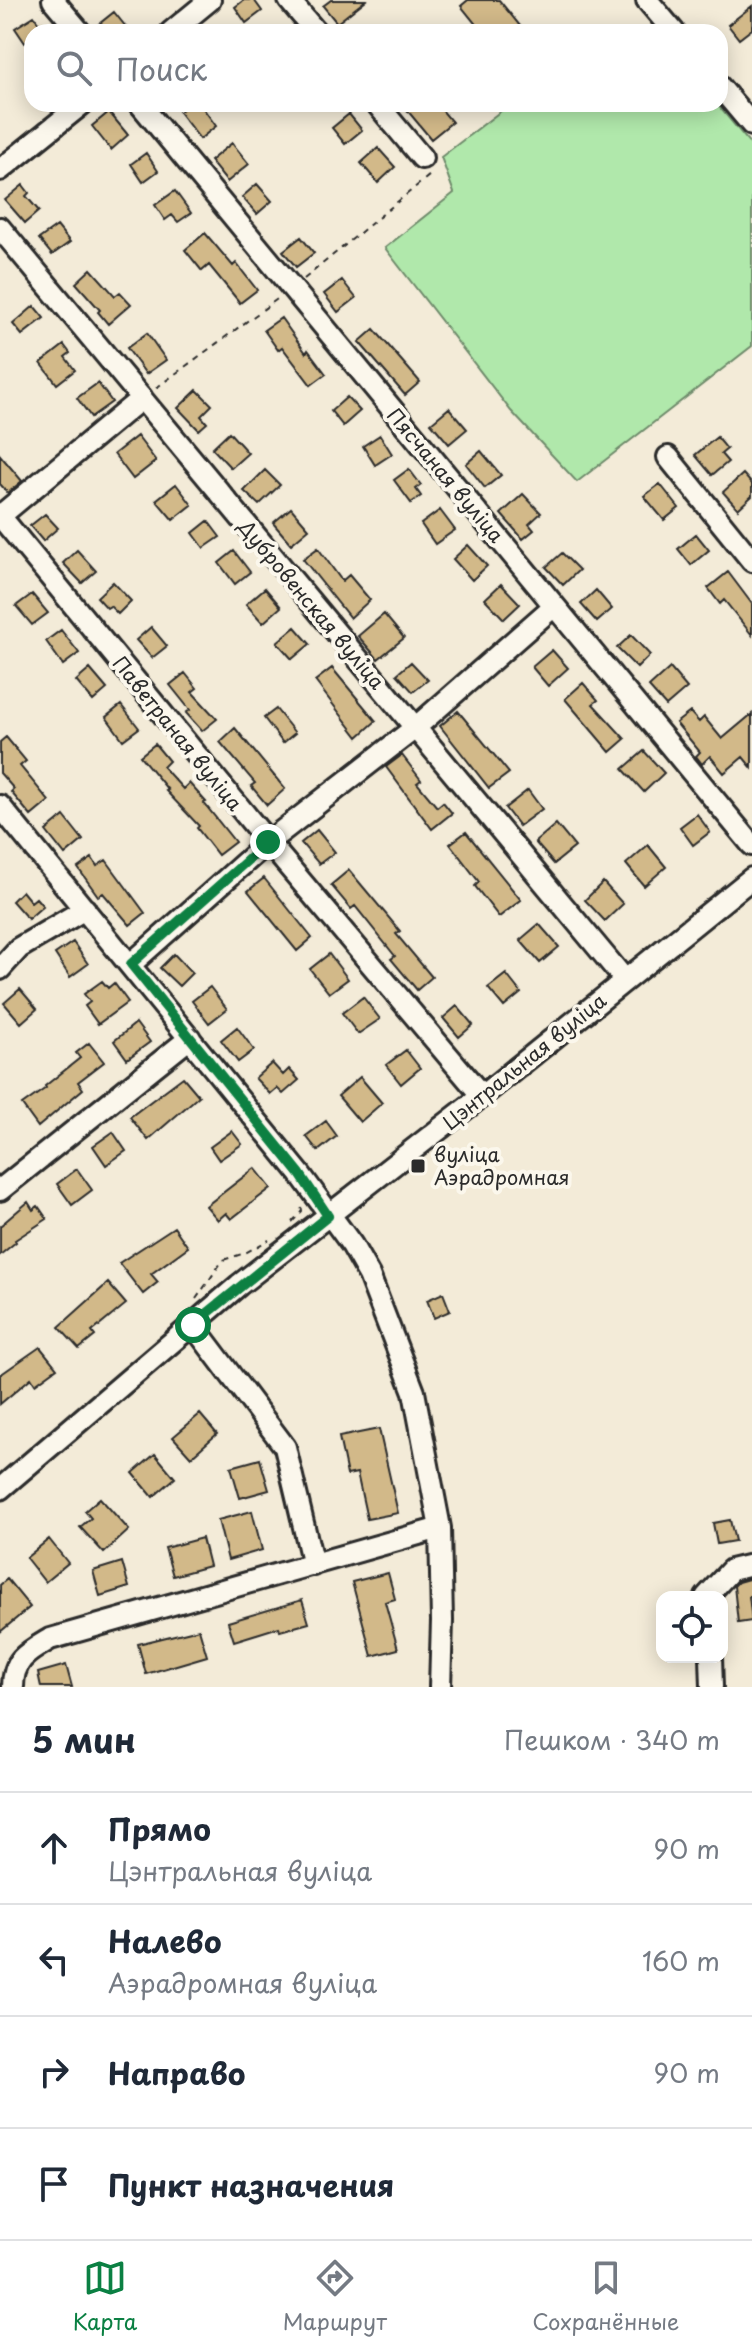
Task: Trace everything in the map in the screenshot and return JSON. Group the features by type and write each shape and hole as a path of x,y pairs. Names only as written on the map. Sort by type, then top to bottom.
{"street":[{"path":"53,0 73,24"},
{"path":"181,24 210,0"},
{"path":"289,0 309,24"},
{"path":"647,0 667,24"},
{"path":"728,96 752,125"},
{"path":"0,170 72,112"},
{"name":"Пясчаная вуліца","path":"147,112 752,845"},
{"path":"384,112 422,158"},
{"name":"Дубровенская вуліца","path":"0,228 625,980"},
{"path":"0,516 142,398"},
{"path":"668,457 752,561"},
{"name":"Паветраная вуліца","path":"0,516 482,1096"},
{"path":"131,964 268,842 415,728 554,606"},
{"path":"0,806 300,1174 352,1245 369,1275 414,1392 440,1528 440,1687"},
{"name":"Цэнтральная вуліца","path":"0,1489 193,1325 752,878"},
{"path":"0,969 19,948 85,909"},
{"path":"0,1190 190,1038"},
{"path":"193,1325 285,1447 313,1565"},
{"path":"13,1687 13,1674 25,1654 50,1639 440,1528"},
{"path":"712,1591 731,1570 752,1565"},
{"path":"711,1663 712,1687"}],"green space":[{"path":"500,112 724,112 752,146 752,346 577,482 511,411 385,248 454,193 441,157"}],"building":[{"path":"244,0 254,0 262,11 246,23 235,7"},
{"path":"331,0 366,0 337,23 323,6"},
{"path":"468,0 499,0 518,24 476,24 461,6"},
{"path":"752,6 752,29 739,39 728,25"},
{"path":"114,12 124,24 99,24"},
{"path":"34,16 40,24 24,24 24,42 15,28"},
{"path":"109,112 128,135 111,150 92,126"},
{"path":"179,112 206,112 216,126 200,139"},
{"path":"409,112 444,112 452,122 431,139"},
{"path":"349,114 362,130 345,144 332,128"},
{"path":"232,143 249,164 227,182 210,161"},
{"path":"378,148 395,167 378,183 361,163"},
{"path":"146,153 158,171 143,182 131,164"},
{"path":"257,184 272,201 257,214 242,197"},
{"path":"23,185 29,193 26,196 39,211 25,223 5,200"},
{"path":"175,191 191,213 178,222 172,215 165,220 155,205"},
{"path":"57,226 70,242 52,255 39,239"},
{"path":"205,233 233,266 236,263 257,290 240,303 209,265 202,271 185,250"},
{"path":"301,237 314,253 296,267 283,251"},
{"path":"91,269 115,296 120,292 131,304 108,324 76,283"},
{"path":"342,280 356,298 338,312 324,294"},
{"path":"34,306 44,318 22,335 13,324"},
{"path":"281,318 306,353 308,350 326,374 311,385 282,347 278,350 264,330"},
{"path":"374,329 420,382 405,395 359,342"},
{"path":"147,333 166,360 146,374 127,348"},
{"path":"64,345 70,353 65,357 75,370 57,384 41,363"},
{"path":"98,383 112,402 91,417 77,398"},
{"path":"197,390 212,405 201,416 207,423 199,430 178,408"},
{"path":"347,397 360,411 343,426 331,411"},
{"path":"449,408 467,429 449,444 431,423"},
{"path":"229,432 248,453 231,468 212,448"},
{"path":"380,435 392,454 375,465 363,446"},
{"path":"137,436 156,461 133,479 114,454"},
{"path":"717,437 727,449 721,454 728,462 712,475 695,455"},
{"path":"481,451 501,475 485,488 466,464"},
{"path":"0,455 22,481 8,493 0,484"},
{"path":"409,469 421,485 416,489 421,496 411,503 394,480"},
{"path":"265,470 280,485 259,505 244,491"},
{"path":"743,474 752,484 752,496 738,509 723,492"},
{"path":"176,484 192,505 173,520 156,500"},
{"path":"660,484 679,508 664,520 644,496"},
{"path":"523,494 541,513 529,524 534,530 523,539 501,514"},
{"path":"291,508 309,529 291,544 273,523"},
{"path":"440,510 455,530 435,544 421,524"},
{"path":"45,514 58,528 43,541 30,526"},
{"path":"208,521 220,537 204,548 193,533"},
{"path":"696,534 709,550 691,565 678,549"},
{"path":"468,545 487,566 472,580 453,559"},
{"path":"318,548 342,581 349,575 370,600 350,618 303,559"},
{"path":"77,550 96,571 82,583 63,563"},
{"path":"234,551 250,572 235,584 219,563"},
{"path":"562,553 579,570 563,585 546,567"},
{"path":"728,572 752,604 752,635 724,600 720,604 708,588"},
{"path":"113,582 131,601 118,614 97,597"},
{"path":"501,584 520,604 504,619 485,599"},
{"path":"265,588 281,607 263,623 246,604"},
{"path":"596,590 612,609 597,622 581,604"},
{"path":"32,594 48,613 32,625 16,606"},
{"path":"384,614 404,638 378,659 358,636"},
{"path":"151,627 167,646 152,658 136,640"},
{"path":"295,627 310,644 292,659 277,642"},
{"path":"61,630 79,653 63,665 46,641"},
{"path":"631,635 650,655 637,668 617,648"},
{"path":"552,650 568,668 548,686 532,667"},
{"path":"411,662 428,680 413,692 397,674"},
{"path":"332,668 376,721 358,737 315,681"},
{"path":"670,668 687,688 666,706 649,687"},
{"path":"90,669 107,689 93,701 76,681"},
{"path":"185,673 197,688 192,692 217,719 202,731 186,713 190,710 170,685"},
{"path":"583,683 598,700 593,704 625,739 610,752 565,699"},
{"path":"121,705 139,728 123,740 106,717"},
{"path":"276,709 295,733 283,743 264,718"},
{"path":"458,711 509,773 489,788 440,726"},
{"path":"690,712 699,722 704,717 722,739 752,714 752,768 743,757 724,773 710,756 702,764 696,756 700,752 676,723"},
{"path":"235,728 285,789 267,805 251,786 255,783 220,742"},
{"path":"6,737 26,761 20,766 49,801 31,816 0,773 0,742"},
{"path":"155,744 169,761 163,767 183,789 189,783 235,842 218,855 197,828 199,826 166,791 140,756"},
{"path":"644,751 664,773 644,792 623,769"},
{"path":"402,755 421,780 417,783 437,807 443,802 452,813 432,829 386,767"},
{"path":"528,790 542,809 519,826 505,808"},
{"path":"697,814 710,832 693,845 680,827"},
{"path":"64,816 83,840 65,855 46,831"},
{"path":"556,824 575,847 554,864 535,842"},
{"path":"317,830 335,852 319,864 301,843"},
{"path":"466,832 521,900 499,917 475,886 479,882 450,844"},
{"path":"648,845 666,867 644,886 626,864"},
{"path":"92,858 97,866 106,860 145,913 130,925 103,893 98,896 78,868"},
{"path":"349,870 400,931 396,934 432,977 417,990 391,959 395,956 355,906 351,909 331,885"},
{"path":"264,878 312,938 297,951 248,891"},
{"path":"603,882 623,904 605,921 585,900"},
{"path":"22,891 31,902 36,898 43,906 28,919 12,901"},
{"path":"539,924 559,947 540,963 520,940"},
{"path":"73,942 88,964 70,977 55,954"},
{"path":"174,954 192,973 179,986 160,968"},
{"path":"329,954 348,979 329,993 310,969"},
{"path":"506,974 521,993 504,1007 488,988"},
{"path":"102,981 108,988 114,983 128,1002 98,1024 85,1006 90,1002 84,994"},
{"path":"210,987 227,1009 209,1023 192,1001"},
{"path":"20,989 37,1009 21,1023 4,1003"},
{"path":"363,997 380,1019 358,1034 342,1013"},
{"path":"457,1006 473,1025 459,1037 443,1018"},
{"path":"136,1023 150,1042 127,1059 114,1041"},
{"path":"237,1027 254,1050 238,1062 221,1040"},
{"path":"89,1043 104,1062 78,1082 83,1089 38,1127 22,1105 80,1058 76,1053"},
{"path":"406,1050 420,1068 401,1084 386,1065"},
{"path":"272,1063 283,1075 289,1069 299,1080 283,1094 277,1088 270,1094 255,1078"},
{"path":"183,1077 199,1096 148,1140 130,1117"},
{"path":"360,1077 382,1103 360,1122 338,1096"},
{"path":"326,1121 337,1136 318,1151 306,1136"},
{"path":"232,1131 242,1144 219,1160 210,1147"},
{"path":"113,1132 126,1151 106,1165 93,1146"},
{"path":"255,1168 271,1188 231,1219 226,1213 218,1220 206,1206"},
{"path":"77,1169 92,1190 72,1205 57,1184"},
{"path":"28,1202 33,1210 38,1206 47,1219 15,1240 0,1255 0,1226"},
{"path":"174,1227 188,1247 151,1274 158,1282 143,1294 119,1263"},
{"path":"108,1283 126,1304 92,1332 95,1336 79,1349 59,1327"},
{"path":"443,1293 450,1311 434,1318 427,1300"},
{"path":"40,1347 57,1368 35,1384 31,1378 0,1404 0,1375"},
{"path":"200,1414 217,1434 191,1457 173,1437"},
{"path":"379,1429 398,1513 367,1519 357,1473 347,1475 339,1437"},
{"path":"155,1454 175,1478 153,1497 133,1473"},
{"path":"260,1459 269,1490 240,1498 231,1467"},
{"path":"100,1498 129,1530 104,1553 80,1527 91,1518 85,1511"},
{"path":"252,1511 262,1550 228,1560 218,1520"},
{"path":"730,1520 735,1541 717,1544 713,1523"},
{"path":"202,1538 209,1566 173,1576 165,1548"},
{"path":"49,1539 68,1563 45,1582 26,1558"},
{"path":"122,1562 129,1587 100,1596 93,1571"},
{"path":"388,1573 395,1599 385,1602 398,1649 372,1656 352,1582"},
{"path":"752,1578 752,1596 749,1596 752,1621 738,1623 734,1586"},
{"path":"7,1579 30,1607 0,1632 0,1585"},
{"path":"302,1600 309,1623 280,1631 279,1627 234,1641 228,1622"},
{"path":"199,1629 207,1656 146,1674 138,1644"},
{"path":"66,1665 72,1687 41,1687 38,1673"}],"place":[{"name":"вуліца Аэрадромная","path":"418,1166"}],"route":[{"path":"193,1325 328,1216 300,1174 131,964 268,842"}]}
